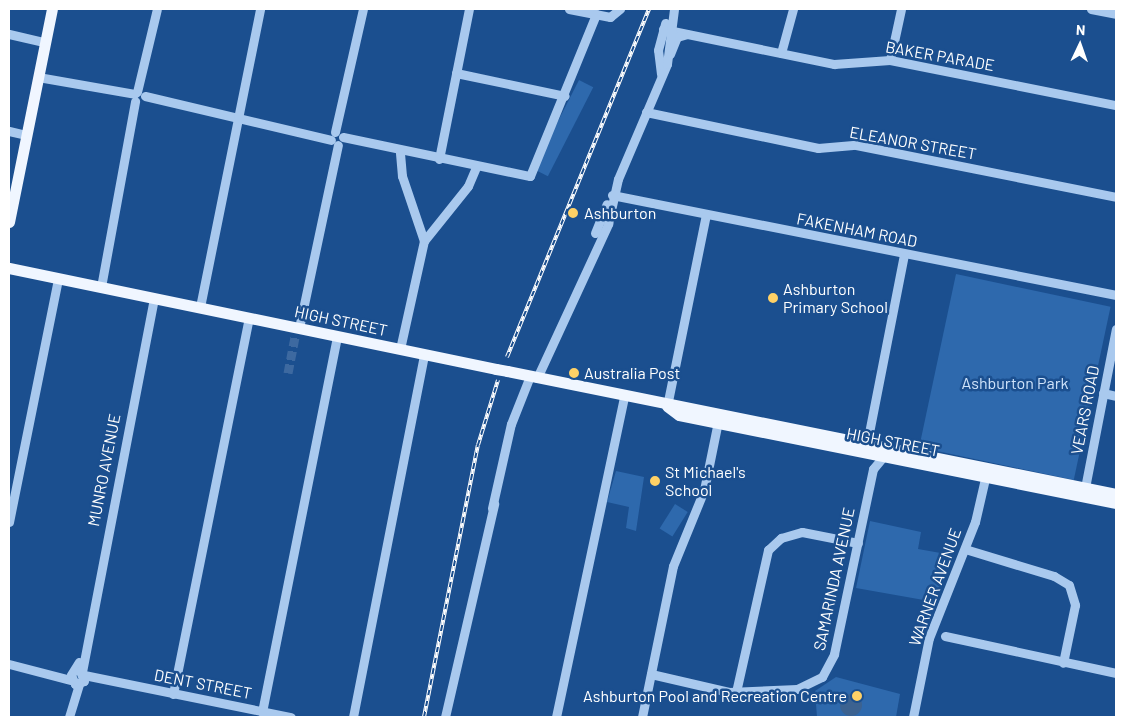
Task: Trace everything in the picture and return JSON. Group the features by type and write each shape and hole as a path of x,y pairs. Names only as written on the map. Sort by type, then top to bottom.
{"main road":[{"path":"9,222 52,9"},
{"name":"HIGH STREET","path":"9,268 624,396 667,406 679,415 718,418 867,443 986,472 1084,492 1116,503"},
{"name":"HIGH STREET","path":"718,418 884,456 986,472"},
{"name":"HIGH STREET","path":"1084,492 1116,494"}],"street":[{"path":"101,287 156,9"},
{"path":"200,307 260,9"},
{"path":"299,328 363,9"},
{"path":"439,159 469,9"},
{"path":"569,9 613,17 620,9"},
{"path":"660,76 658,50 673,9"},
{"path":"781,53 793,9"},
{"path":"890,60 901,9"},
{"path":"1091,9 1116,14"},
{"path":"38,77 479,168 522,176 532,175 596,14"},
{"path":"666,29 668,58"},
{"name":"BAKER PARADE","path":"666,29 837,64 890,60 1116,105"},
{"path":"9,34 45,42"},
{"path":"445,717 520,398 535,377 556,340 604,226 612,195 676,37 687,34"},
{"path":"456,73 565,96"},
{"name":"ELEANOR STREET","path":"646,112 818,148 856,145 1116,197"},
{"path":"9,131 26,135"},
{"path":"396,151 402,176 424,241"},
{"path":"400,349 424,241 468,186 479,168"},
{"name":"FAKENHAM ROAD","path":"612,195 904,255 1096,293 1116,295"},
{"path":"667,406 706,214"},
{"path":"867,443 904,255"},
{"path":"9,522 58,278"},
{"name":"FAKENHAM ROAD","path":"1096,293 1116,300"},
{"name":"MUNRO AVENUE","path":"69,717 154,298"},
{"path":"173,694 249,318"},
{"name":"VEARS ROAD","path":"1084,492 1116,328"},
{"path":"262,712 337,336"},
{"path":"353,717 424,354"},
{"path":"1103,393 1116,396"},
{"path":"556,717 624,396"},
{"path":"642,717 676,558 701,498 718,418"},
{"name":"SAMARINDA AVENUE","path":"651,677 736,692 803,688 826,672 834,654 873,469 884,456"},
{"name":"WARNER AVENUE","path":"913,717 929,638 965,549 986,472"},
{"path":"736,692 768,550 781,538 802,532 858,543"},
{"path":"965,549 1054,576 1069,585 1075,605 1063,663"},
{"path":"945,636 1116,673"},
{"name":"DENT STREET","path":"9,664 108,681 291,717"}],"green space":[{"path":"579,80 593,87 548,176 534,169"},
{"name":"Ashburton Park","path":"956,274 1111,307 1074,480 919,447"},
{"path":"616,471 644,477 636,531 626,528 629,507 607,502"},
{"path":"675,504 688,512 672,537 660,529"},
{"path":"870,521 921,532 918,549 952,555 935,602 856,588"},
{"name":"Ashburton Pool and Recreation Centre","path":"836,677 900,694 896,717 817,717 815,691"}],"shaded area":[{"path":"847,694 855,694 862,701 862,709 855,716 847,716 840,709 840,701"}],"tunnel":[{"path":"288,373 295,337"}],"railway":[{"path":"507,357 649,9"},
{"path":"424,717 478,445 498,380"}],"place":[{"name":"Ashburton","path":"573,213"},
{"name":"Ashburton Primary School","path":"773,298"},
{"name":"Australia Post","path":"574,373"},
{"name":"St Michael's School","path":"655,481"},
{"name":"Ashburton Pool and Recreation Centre","path":"857,696"}]}
